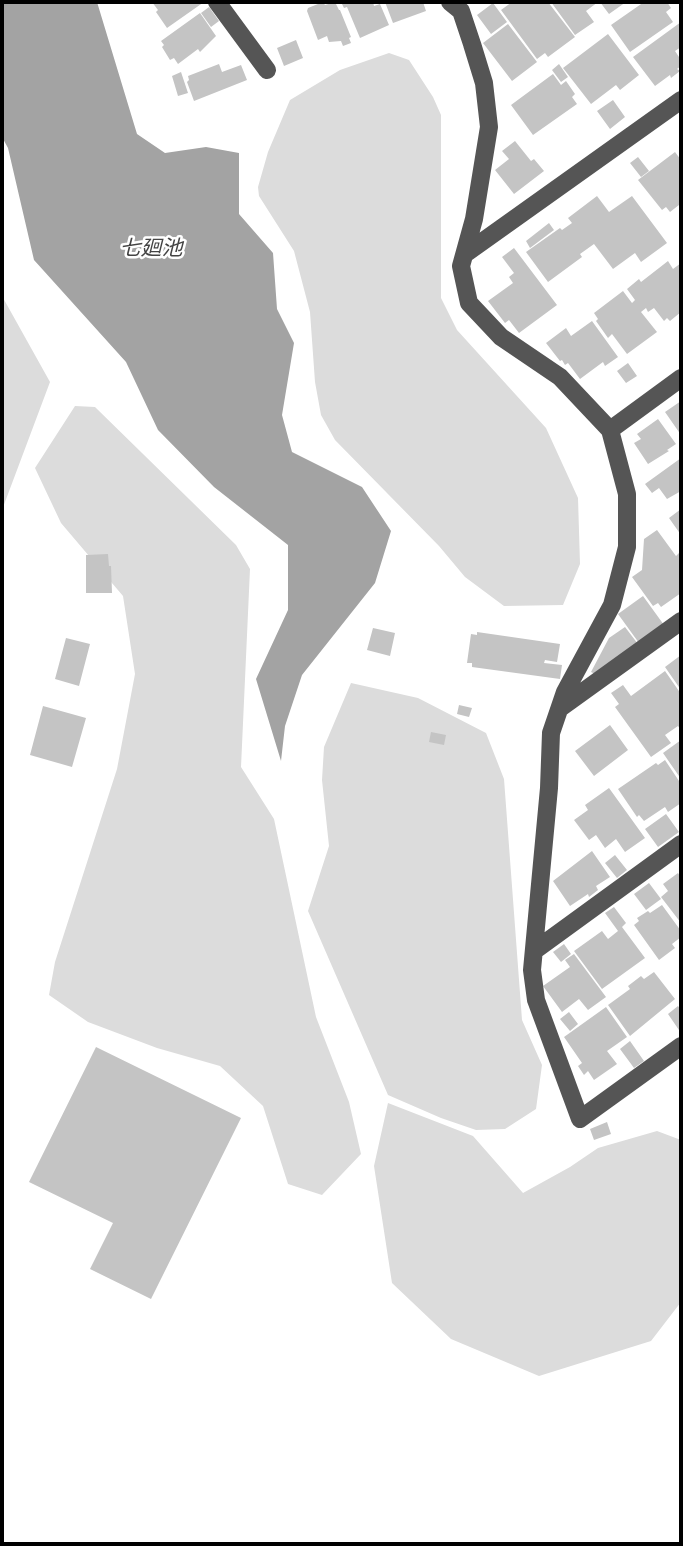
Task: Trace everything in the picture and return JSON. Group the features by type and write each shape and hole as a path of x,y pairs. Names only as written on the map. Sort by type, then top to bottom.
{"street":[{"path":"217,2 267,70"},
{"path":"461,5 484,83 489,127 474,219 461,266 469,303 501,337 560,377 610,430 627,494 628,547 612,605 565,692 551,733 549,788 532,970 536,1000 580,1119 681,1046"},
{"path":"465,254 681,100"},
{"path":"610,430 681,378"},
{"path":"559,709 681,621"},
{"path":"534,951 681,844"}],"shaded area":[{"path":"389,53 409,60 433,97 441,115 441,298 457,330 546,428 578,498 580,564 563,605 504,606 465,577 439,546 335,440 321,415 315,382 310,312 294,251 259,196 258,187 268,152 290,100 340,70"},
{"path":"2,296 50,382 2,510"},
{"path":"75,406 95,407 236,545 250,569 241,767 274,819 316,1017 349,1102 361,1154 322,1195 288,1184 263,1106 220,1066 157,1048 88,1022 49,995 55,962 117,769 135,674 123,596 61,523 35,468"},
{"path":"351,683 418,698 486,733 504,779 522,1020 542,1065 536,1109 505,1129 476,1130 388,1095 308,911 329,846 322,780 324,747"},
{"path":"388,1103 473,1136 523,1193 598,1148 657,1131 681,1140 681,1302 651,1341 539,1376 451,1339 392,1283 374,1166"}],"water":[{"name":"七廻池","path":"2,2 97,2 137,134 165,153 206,147 239,153 239,214 273,253 277,309 294,343 282,415 292,452 362,487 391,531 375,583 302,675 285,726 281,761 256,679 288,610 288,545 214,487 158,430 126,362 34,260 8,148 2,137"}],"building":[{"path":"152,2 204,2 167,28"},
{"path":"323,2 325,5 335,2 351,37 351,43 343,46 341,41 329,42 327,36 318,40 307,11 308,8"},
{"path":"341,2 373,2 374,6 380,4 389,25 360,38 347,7 344,8"},
{"path":"385,2 423,2 426,11 393,23"},
{"path":"512,2 548,2 575,37 548,57 545,53 537,59 501,10"},
{"path":"551,2 598,2 586,11 594,22 575,35"},
{"path":"600,2 626,2 609,14"},
{"path":"644,2 667,2 671,8 666,12 673,22 630,52 611,25"},
{"path":"493,3 507,22 491,34 477,15"},
{"path":"209,7 219,21 211,27 201,13"},
{"path":"200,13 216,36 200,52 198,49 178,64 174,58 170,60 161,41"},
{"path":"681,22 681,47 675,51 681,60 681,66 677,69 680,71 655,86 633,57"},
{"path":"508,24 537,62 512,81 483,43"},
{"path":"608,34 639,75 620,90 616,85 591,104 563,68"},
{"path":"296,40 303,58 284,66 277,48"},
{"path":"219,64 222,72 241,65 247,80 194,101 187,82 188,76"},
{"path":"559,64 568,77 561,82 552,70"},
{"path":"181,72 188,93 178,96 172,76"},
{"path":"553,74 561,85 566,81 575,94 572,97 577,104 533,135 511,105"},
{"path":"613,100 625,117 610,129 597,111"},
{"path":"515,141 531,161 534,159 544,171 514,194 495,170 509,159 502,151"},
{"path":"675,152 681,160 681,208 679,205 670,212 666,207 662,210 638,180"},
{"path":"638,157 649,171 641,177 630,163"},
{"path":"597,196 609,212 632,196 667,243 641,262 635,253 613,269 594,244 580,254 582,257 548,282 526,252 560,228 562,230 572,223 568,218"},
{"path":"549,223 554,230 530,248 526,241"},
{"path":"514,248 557,305 519,333 509,320 505,323 488,301 513,283 509,277 514,273 502,257"},
{"path":"668,261 673,269 681,263 681,312 670,321 667,318 664,321 654,308 648,312 646,308 641,312 657,332 627,354 612,334 608,338 596,321 598,319 594,313 623,291 632,303 635,300 627,289 639,279 641,282"},
{"path":"592,321 618,357 605,366 603,362 580,379 568,363 565,365 560,361 546,343 566,328 571,336"},
{"path":"628,363 637,376 626,383 617,371"},
{"path":"681,401 681,435 665,412"},
{"path":"658,419 676,444 648,464 634,443 641,439 637,434"},
{"path":"681,458 681,491 667,499 659,488 652,493 645,484"},
{"path":"681,509 681,535 669,518"},
{"path":"657,530 676,556 679,553 681,556 681,593 661,607 658,603 653,606 632,577 642,570 644,539"},
{"path":"108,554 112,593 86,593 86,555"},
{"path":"643,596 664,625 639,643 618,614"},
{"path":"625,627 638,644 597,675 591,672 609,638"},
{"path":"373,628 395,633 390,656 367,650"},
{"path":"477,632 560,644 557,662 545,660 544,663 562,665 560,679 472,667 472,663 467,663 471,634 477,635"},
{"path":"66,638 90,644 79,686 55,679"},
{"path":"681,655 681,690 665,667"},
{"path":"665,671 681,694 681,730 678,726 665,735 671,743 651,757 615,707 619,704 611,693 623,685 631,696"},
{"path":"459,705 472,708 469,717 457,714"},
{"path":"43,706 86,718 72,767 30,755"},
{"path":"610,725 628,750 594,776 575,751"},
{"path":"431,732 446,735 444,745 429,742"},
{"path":"681,740 681,779 663,753"},
{"path":"665,760 681,784 681,803 668,812 665,807 644,821 639,815 637,817 618,789 656,763 658,765"},
{"path":"609,788 645,838 625,852 616,839 605,848 596,835 589,840 574,820 588,810 585,805"},
{"path":"666,814 679,832 658,847 645,829"},
{"path":"592,851 610,877 596,886 598,890 589,897 588,894 570,906 553,881"},
{"path":"615,855 627,870 617,878 605,863"},
{"path":"678,873 681,878 681,923 661,897 668,891 663,884"},
{"path":"649,883 661,899 646,910 634,894"},
{"path":"662,905 681,931 681,937 672,944 675,948 659,960 634,925 639,921 637,918"},
{"path":"614,907 626,923 622,927 645,958 602,989 574,951 602,931 608,939 618,931 605,913"},
{"path":"564,944 571,954 561,962 553,952"},
{"path":"574,954 606,997 588,1010 579,999 562,1012 543,986 570,967 565,960"},
{"path":"654,972 675,999 630,1036 608,1005 630,989 628,986 641,976 644,979"},
{"path":"678,1006 681,1010 681,1033 668,1014"},
{"path":"606,1007 627,1037 607,1051 617,1064 594,1080 588,1071 584,1075 578,1066 582,1063 564,1037"},
{"path":"569,1012 578,1024 570,1031 560,1019"},
{"path":"630,1041 644,1061 634,1068 620,1049"},
{"path":"96,1047 241,1118 151,1299 90,1269 113,1223 29,1182"},
{"path":"607,1122 611,1134 594,1140 590,1129"}]}
